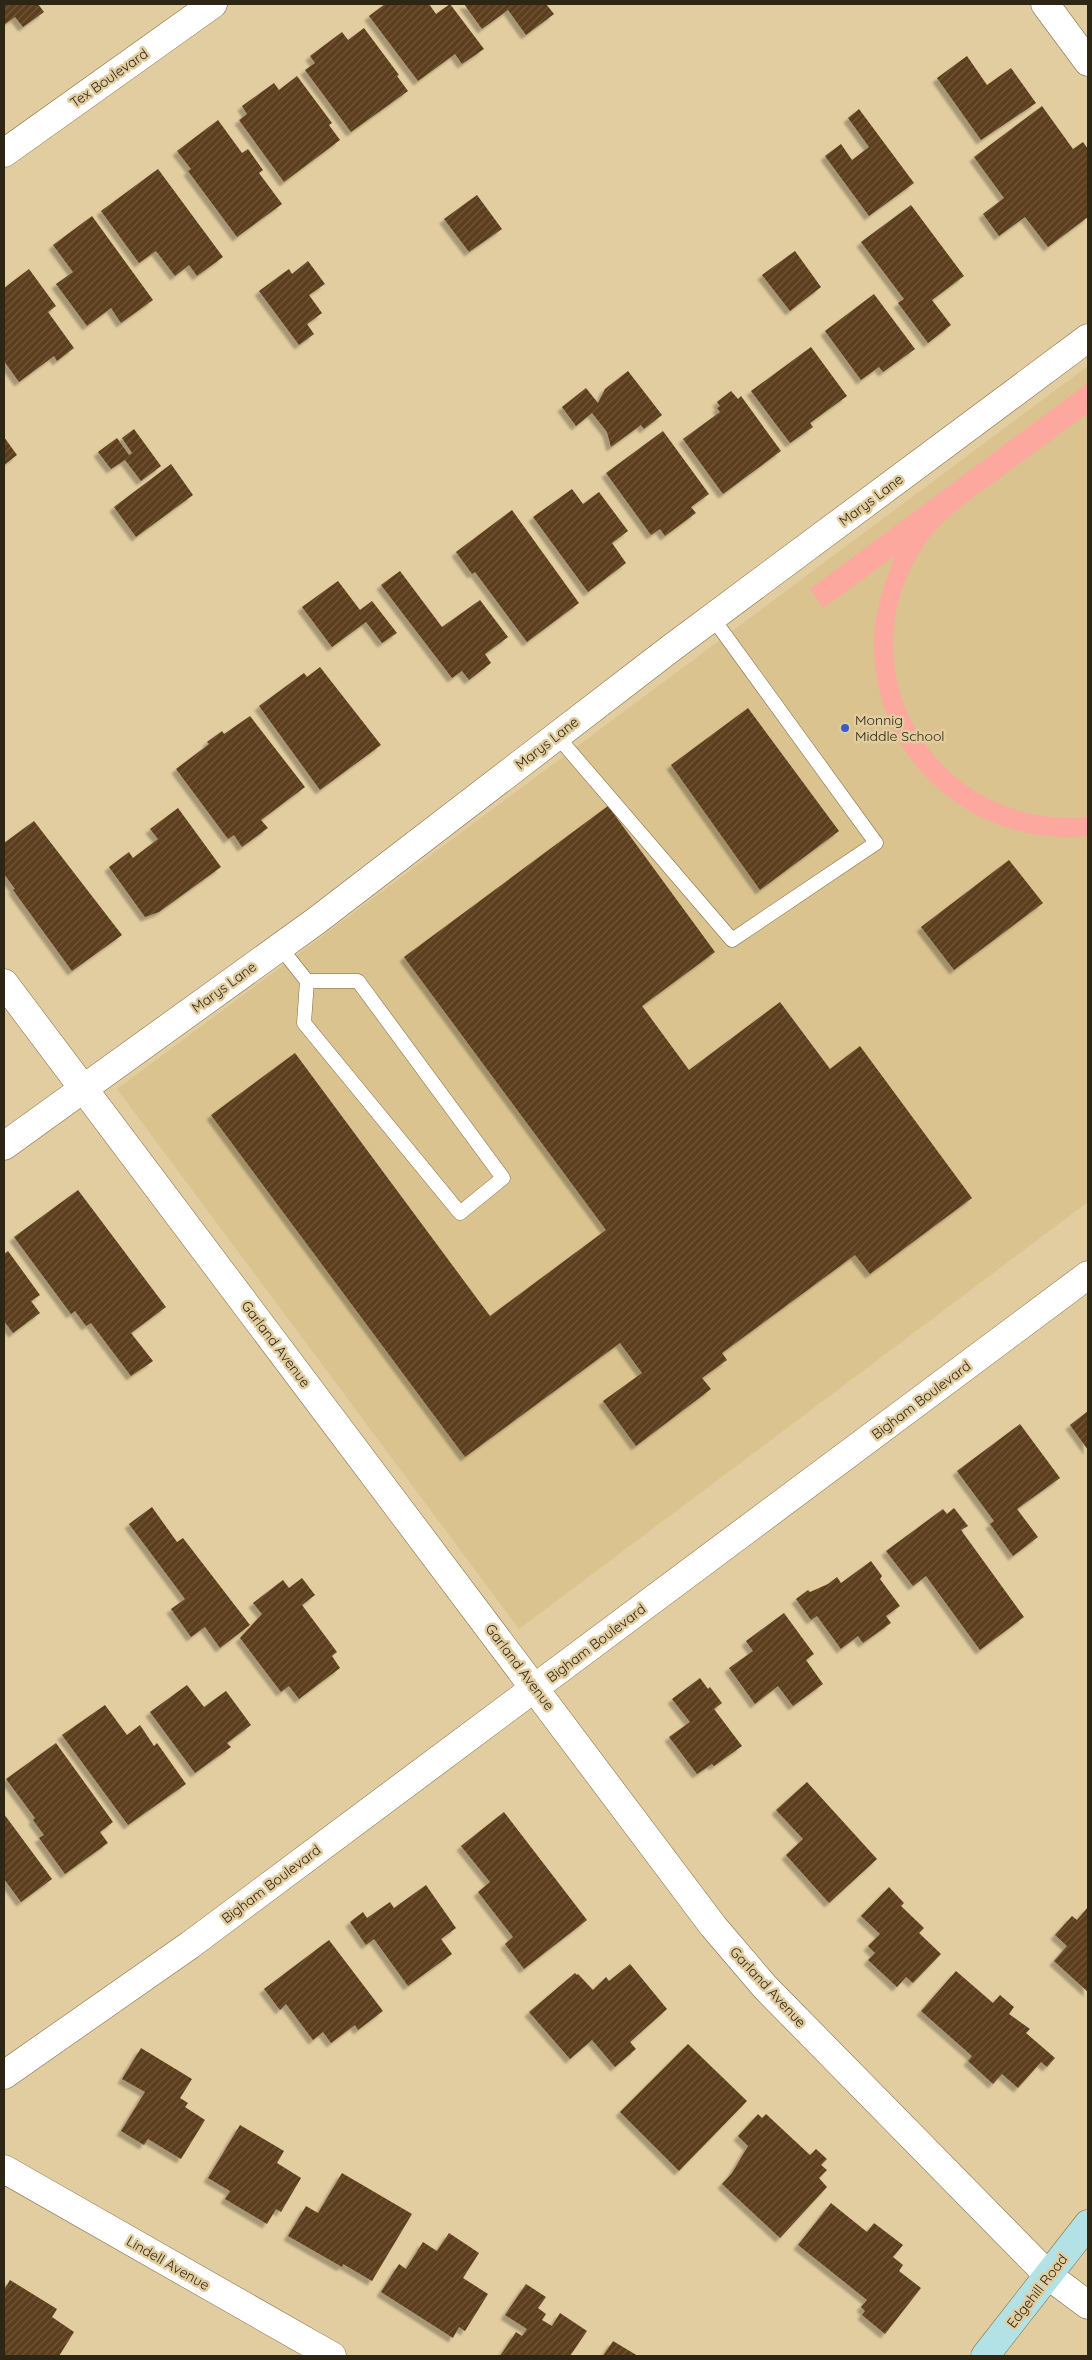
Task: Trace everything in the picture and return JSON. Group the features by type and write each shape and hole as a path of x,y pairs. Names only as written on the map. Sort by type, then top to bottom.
{"street":[{"name":"Tex Boulevard","path":"4,153 213,4"},
{"path":"1045,4 1088,62"},
{"name":"Marys Lane","path":"4,1146 280,947 712,617 1088,338"},
{"name":"Garland Avenue","path":"4,983 536,1688 713,1926 765,1987 1049,2276 1088,2305"},
{"name":"Bigham Boulevard","path":"4,2075 190,1945 1088,1275"},
{"name":"Lindell Avenue","path":"4,2170 332,2356"},
{"name":"Edgehill Road","path":"985,2356 1088,2224"}],"lane":[{"path":"557,736 732,940 876,843 712,617"},
{"path":"280,947 306,981 304,1023 460,1213 503,1178 358,981 306,981"}],"shaded area":[{"name":"Monnig Middle School","path":"1088,366 1088,1202 519,1629 117,1089"},
{"path":"1088,383 1088,413 967,502 931,535 924,545 901,594 893,643 899,691 918,734 948,771 987,798 1034,815 1088,817 1088,836 1046,836 1007,827 971,812 939,789 913,761 892,727 879,689 874,635 880,600 895,556 823,608 810,589"}],"building":[{"path":"4,4 38,4 44,12 23,27 15,17 5,24"},
{"path":"385,4 429,4 436,14 450,4 484,49 462,64 455,54 418,81 369,16"},
{"path":"464,4 546,4 554,14 526,35 508,10 482,29"},
{"path":"364,28 399,75 397,76 408,91 351,132 305,70 315,63 310,56 342,32 348,40"},
{"path":"967,56 987,85 1011,68 1036,103 981,140 937,78"},
{"path":"297,76 332,123 329,125 340,140 284,182 239,120 247,114 242,106 274,83 279,90"},
{"path":"1042,106 1073,149 1083,142 1088,149 1088,217 1048,247 1025,217 999,236 983,214 1004,198 974,157"},
{"path":"859,109 914,183 869,216 825,156 841,144 852,160 869,147 848,118"},
{"path":"218,120 242,153 248,149 263,170 259,173 282,204 237,237 188,171 191,169 177,151"},
{"path":"158,169 223,257 197,276 189,265 175,276 156,251 139,263 101,211"},
{"path":"477,195 502,229 469,252 444,219"},
{"path":"911,205 964,276 932,300 951,325 928,343 898,303 904,299 861,242"},
{"path":"92,216 153,300 121,323 111,308 87,326 56,284 73,272 53,245"},
{"path":"795,251 821,287 790,311 762,275"},
{"path":"308,261 325,284 309,295 322,313 307,324 314,334 299,345 259,291 289,269 292,274"},
{"path":"29,269 56,306 48,312 74,348 57,361 54,356 19,382 4,361 4,288"},
{"path":"874,294 915,349 883,372 879,367 861,380 825,331"},
{"path":"811,347 847,396 810,423 813,427 790,443 751,391"},
{"path":"628,371 662,415 644,429 641,425 611,447 607,432 592,413 576,426 562,407 586,388 598,403 605,389"},
{"path":"731,391 738,399 741,396 781,451 723,494 683,439 720,412 717,408 720,406 717,402"},
{"path":"134,429 161,466 141,481 125,460 111,469 98,452 117,438 129,455 132,453 122,438"},
{"path":"663,431 709,494 691,507 696,513 665,536 660,529 651,535 606,473"},
{"path":"4,437 17,455 4,465"},
{"path":"171,464 193,495 136,537 114,507"},
{"path":"572,489 583,504 599,492 628,531 612,543 626,563 588,592 533,517"},
{"path":"512,510 579,603 527,642 475,572 472,574 456,552"},
{"path":"400,571 442,627 480,600 508,637 485,654 491,663 469,680 462,671 452,678 381,585"},
{"path":"338,581 360,610 372,601 397,633 382,643 366,622 332,647 302,607"},
{"path":"320,667 381,745 320,790 259,706 304,673 307,677"},
{"path":"748,708 839,831 760,890 671,765"},
{"path":"250,716 305,787 261,820 268,828 242,847 234,835 228,839 176,769 209,744 207,742 222,731 224,734"},
{"path":"608,806 715,952 642,1006 689,1070 780,1002 830,1069 860,1046 972,1198 870,1274 855,1255 722,1353 727,1360 702,1378 711,1389 636,1446 603,1401 642,1373 620,1343 465,1457 211,1115 295,1053 490,1316 606,1230 404,957"},
{"path":"178,808 221,867 159,912 145,917 109,867 129,852 133,858 158,839 150,829"},
{"path":"34,821 122,935 72,971 13,890 15,889 4,874 4,843"},
{"path":"1009,860 1043,903 954,970 921,927"},
{"path":"78,1190 166,1307 131,1333 153,1361 131,1376 91,1323 86,1326 75,1311 71,1314 14,1237"},
{"path":"8,1251 40,1295 31,1301 40,1313 13,1333 4,1321 4,1254"},
{"path":"1088,1411 1088,1450 1070,1425"},
{"path":"1020,1424 1060,1478 1017,1509 1038,1537 1013,1556 990,1524 994,1521 957,1471"},
{"path":"152,1507 177,1542 183,1538 250,1625 220,1648 205,1627 191,1637 171,1609 185,1599 129,1524"},
{"path":"954,1508 968,1526 961,1530 1024,1617 980,1650 926,1576 913,1586 886,1551 943,1509 947,1514"},
{"path":"871,1561 882,1576 880,1579 900,1606 886,1616 891,1623 863,1643 858,1636 841,1649 817,1616 811,1620 796,1599 808,1590 810,1592 828,1584 837,1577 841,1583"},
{"path":"302,1578 315,1595 302,1605 337,1652 332,1656 340,1668 299,1699 289,1686 281,1692 240,1638 262,1614 253,1603 283,1580 289,1588"},
{"path":"784,1613 814,1654 806,1660 823,1684 793,1706 778,1686 755,1704 729,1668 753,1651 746,1641"},
{"path":"700,1678 708,1689 710,1687 722,1703 714,1709 742,1746 714,1766 712,1764 697,1774 669,1737 690,1722 672,1699"},
{"path":"187,1685 204,1707 226,1691 251,1725 227,1743 231,1747 195,1773 150,1712"},
{"path":"105,1705 127,1735 140,1725 154,1746 157,1743 186,1784 128,1825 62,1735"},
{"path":"56,1743 113,1822 100,1832 108,1843 65,1874 39,1838 44,1835 33,1820 35,1818 6,1779"},
{"path":"807,1782 877,1859 829,1903 786,1855 803,1839 776,1810"},
{"path":"504,1812 587,1920 524,1969 505,1944 513,1937 478,1892 490,1882 461,1846"},
{"path":"4,1814 52,1879 21,1902 4,1879"},
{"path":"426,1885 456,1928 441,1939 452,1954 408,1986 374,1939 366,1945 350,1922 363,1912 367,1918 390,1902 394,1908"},
{"path":"889,1887 904,1903 901,1906 924,1928 919,1933 941,1954 913,1983 906,1977 897,1987 868,1960 875,1953 868,1946 880,1934 861,1916"},
{"path":"1088,1907 1088,1992 1054,1961 1067,1946 1055,1935 1072,1916 1077,1920"},
{"path":"329,1940 383,2011 358,2030 355,2025 331,2043 323,2032 313,2040 286,2004 280,2010 264,1989"},
{"path":"630,1964 667,2009 630,2042 636,2049 615,2067 592,2040 570,2059 529,2012 575,1973 593,1990 606,1977 609,1981"},
{"path":"956,1971 993,2003 1000,1995 1014,2007 1009,2014 1030,2029 1026,2033 1055,2058 1047,2067 1041,2062 1018,2088 1002,2074 993,2084 968,2061 972,2056 921,2011"},
{"path":"688,2044 747,2101 679,2171 620,2112"},
{"path":"141,2048 192,2079 180,2098 188,2103 185,2107 205,2120 181,2159 148,2139 144,2145 121,2131 145,2092 122,2079"},
{"path":"758,2114 762,2118 766,2114 810,2155 816,2149 827,2159 821,2165 827,2170 819,2178 827,2187 780,2238 722,2184 732,2173 748,2146 738,2136"},
{"path":"240,2125 284,2151 277,2163 301,2178 281,2212 276,2209 267,2224 225,2199 230,2191 208,2178"},
{"path":"342,2173 412,2214 372,2281 343,2264 342,2267 288,2236 306,2206 318,2213"},
{"path":"831,2203 867,2232 874,2223 903,2245 893,2257 903,2265 899,2271 921,2288 885,2334 862,2315 865,2311 861,2307 867,2300 798,2245"},
{"path":"449,2233 479,2253 463,2278 488,2294 465,2331 459,2327 453,2338 381,2292 399,2264 406,2269 423,2242 437,2251"},
{"path":"10,2280 57,2309 52,2317 74,2332 59,2356 4,2356 4,2290"},
{"path":"526,2284 546,2297 538,2308 546,2314 542,2320 552,2326 560,2313 587,2331 570,2356 500,2356 516,2332 522,2336 527,2329 505,2315"},
{"path":"613,2341 638,2356 603,2356"}],"place":[{"name":"Monnig Middle School","path":"845,728"}]}
